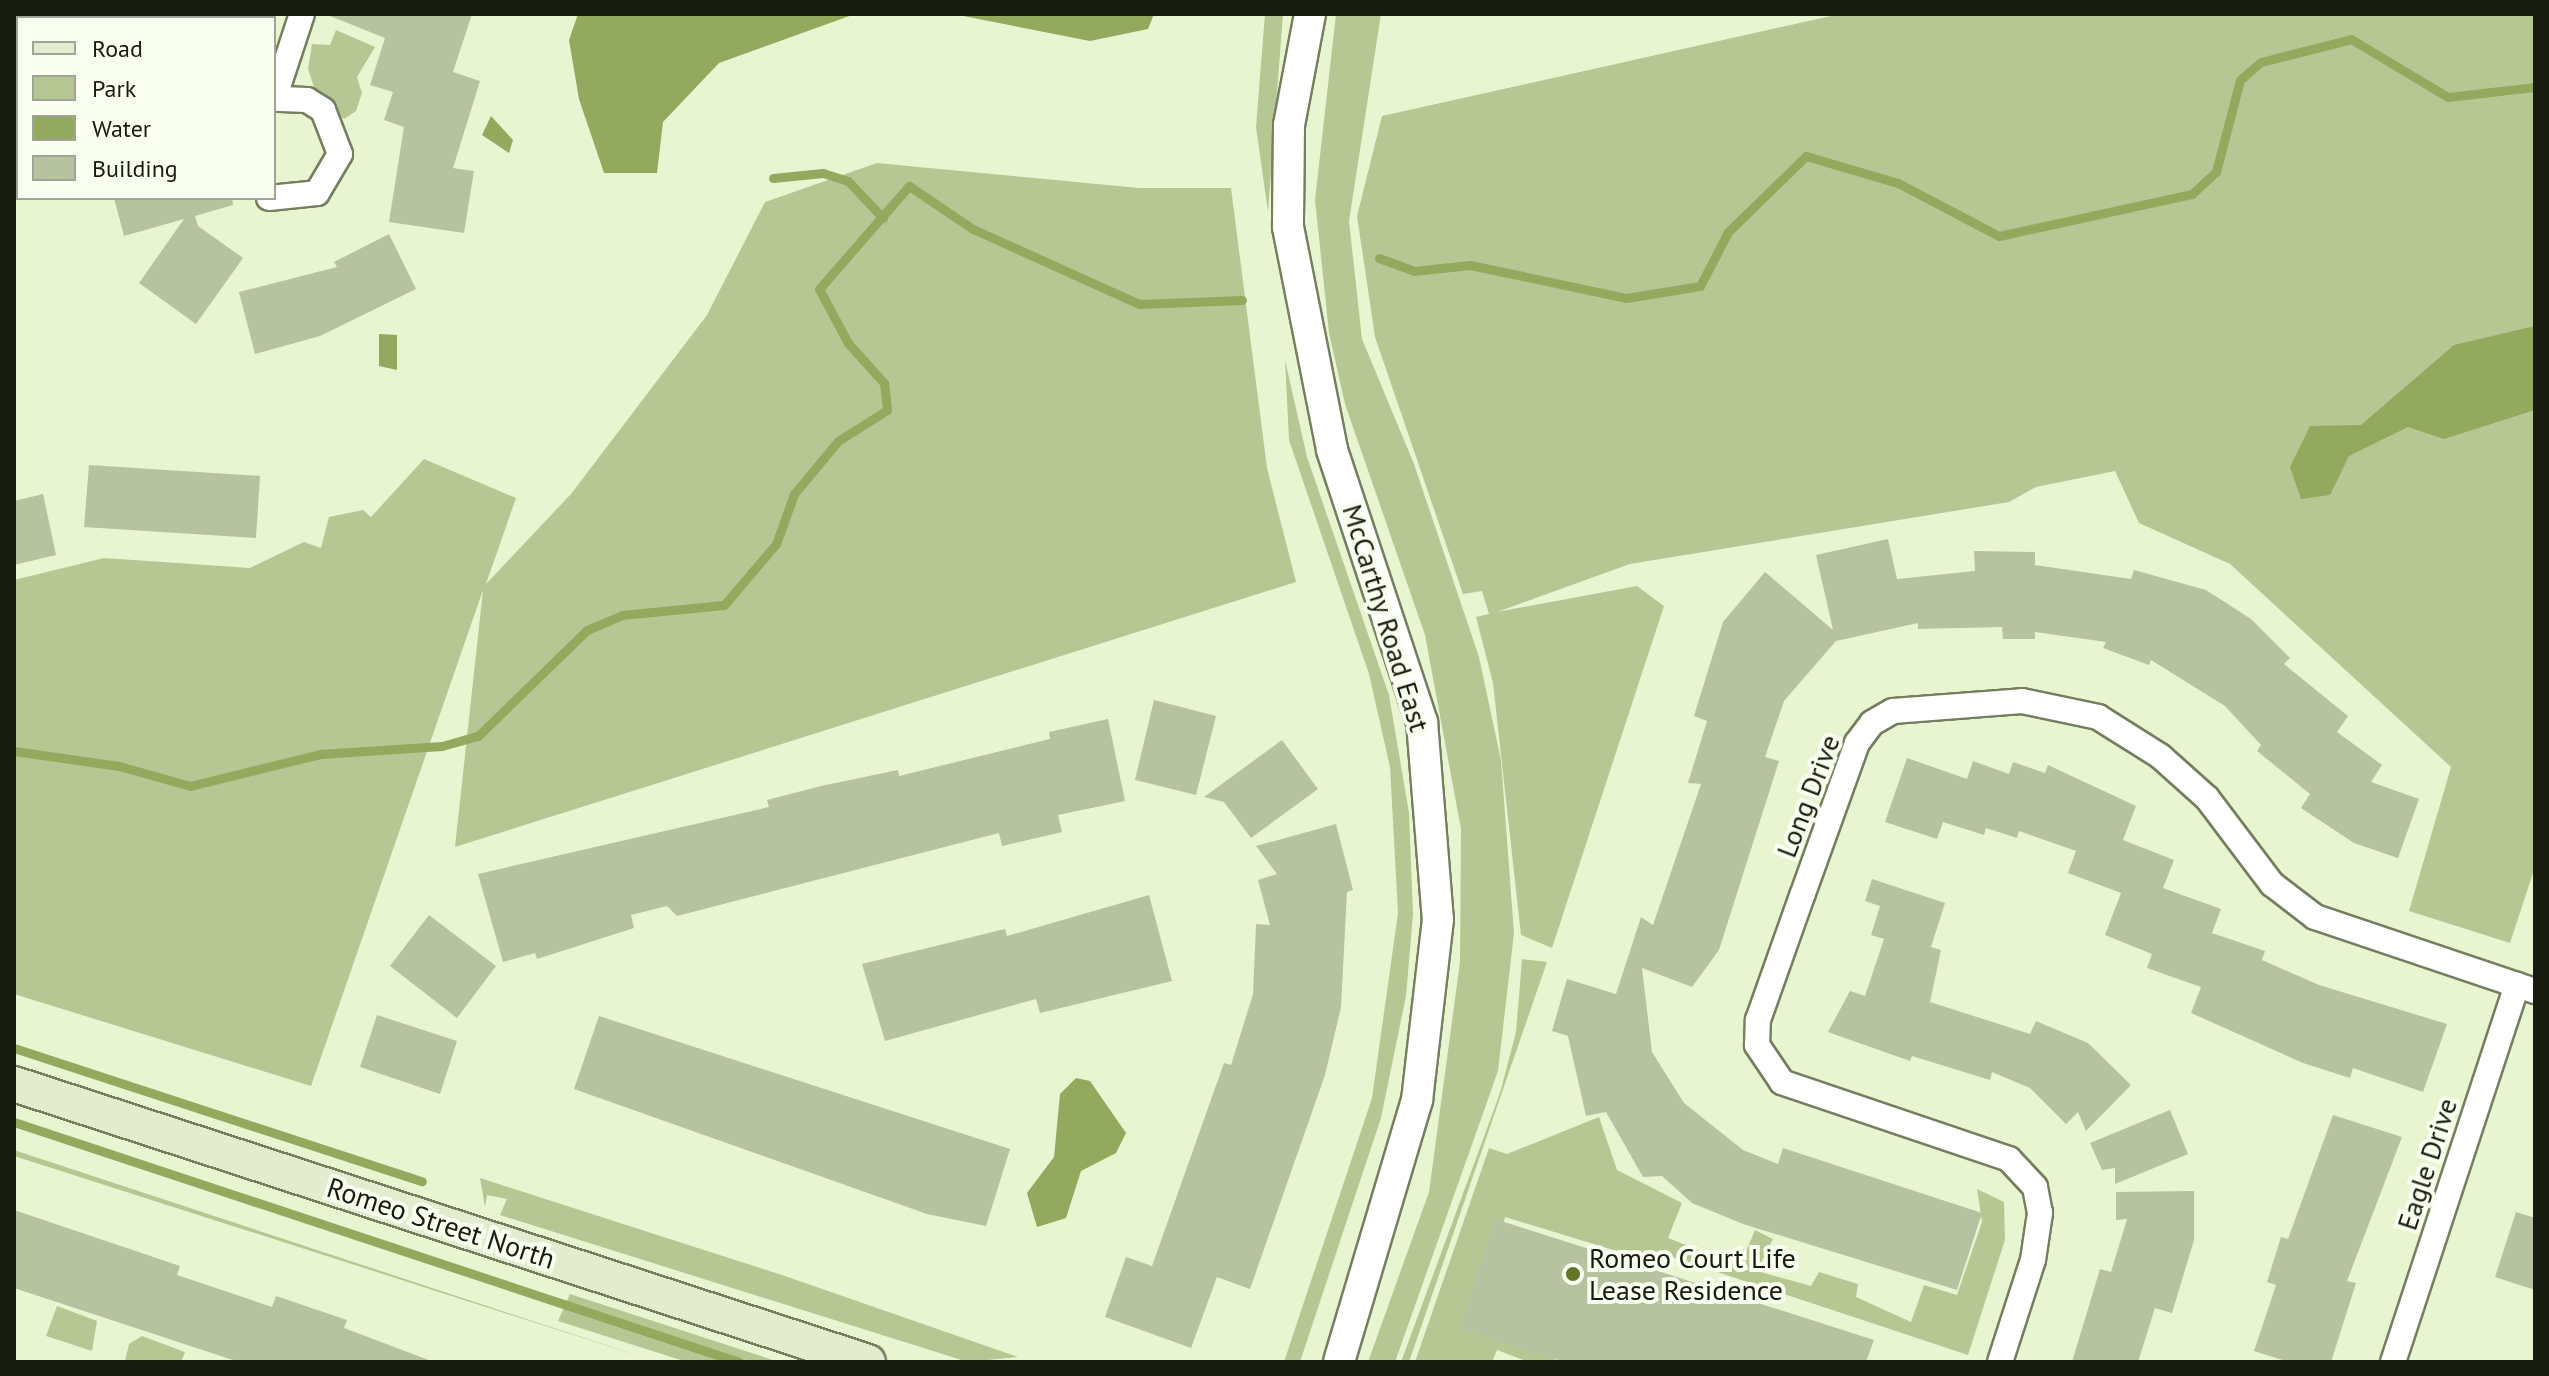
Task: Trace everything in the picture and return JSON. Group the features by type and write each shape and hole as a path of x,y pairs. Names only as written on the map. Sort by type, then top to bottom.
{"main road":[{"name":"Romeo Street North","path":"14,1084 868,1362"}],"street":[{"path":"276,93 302,14"},
{"name":"McCarthy Road East","path":"1310,14 1289,125 1288,227 1332,450 1422,722 1438,919 1417,1100 1339,1362"},
{"path":"276,99 307,100 323,110 340,154 317,193 276,197"},
{"name":"Long Drive","path":"2000,1362 2033,1260 2040,1213 2035,1187 2009,1159 1782,1082 1757,1045 1758,1020 1802,896 1857,743 1872,723 1893,711 2022,701 2098,717 2160,756 2207,798 2272,884 2315,917 2526,988"},
{"name":"Eagle Drive","path":"2393,1362 2526,988"}],"green space":[{"path":"1265,14 1283,14 1268,212 1256,127"},
{"path":"1336,14 1381,14 1349,221 1362,339 1414,464 1479,657 1501,760 1514,933 1498,1071 1395,1362 1368,1362 1429,1192 1460,962 1461,829 1425,635 1345,404 1329,333 1315,200"},
{"path":"1840,14 2535,14 2535,867 2510,943 2409,911 2451,767 2230,564 2139,523 2115,471 2036,487 2009,502 1630,564 1497,612 1637,586 1664,606 1552,948 1521,935 1493,683 1476,617 1489,614 1482,591 1463,594 1375,337 1357,216 1382,116"},
{"path":"336,30 375,47 357,77 362,93 356,111 344,119 316,93 308,69 312,44 330,45"},
{"path":"877,163 1139,188 1231,188 1267,468 1296,582 455,847 483,590 311,1086 14,994 14,580 104,558 250,568 304,542 321,548 329,517 363,510 371,517 424,459 516,498 486,584 571,494 707,315 765,202"},
{"path":"1285,360 1307,457 1389,695 1409,813 1413,914 1406,996 1381,1118 1300,1362 1284,1362 1372,1098 1398,913 1390,767 1369,674 1289,440"},
{"path":"1522,959 1547,962 1409,1362 1401,1362 1500,1093 1516,1032"},
{"path":"1599,1117 1617,1170 1682,1203 1668,1238 1740,1266 1755,1230 1773,1239 1757,1271 1811,1286 1819,1272 1858,1284 1856,1297 1911,1322 1924,1285 1957,1295 1982,1222 1977,1189 2004,1202 2005,1240 1968,1355 1654,1251 1646,1260 1505,1217 1478,1328 1562,1362 1529,1362 1497,1350 1492,1362 1415,1362 1489,1148 1507,1154"},
{"path":"14,1150 508,1313 658,1362 14,1156"},
{"path":"480,1178 782,1275 1018,1357 968,1362 500,1215 507,1199 487,1195 485,1207"},
{"path":"570,1294 779,1362 687,1362 558,1321"},
{"path":"57,1306 97,1321 92,1351 46,1336"},
{"path":"142,1336 185,1352 181,1362 125,1361 129,1344"}],"water":[{"path":"578,14 855,14 719,63 663,122 657,173 604,173 579,99 569,40"},
{"path":"953,14 1154,14 1148,29 1090,41"},
{"path":"491,116 513,140 509,153 482,135"},
{"path":"2535,326 2535,410 2444,439 2408,427 2349,456 2330,495 2301,499 2290,467 2310,426 2361,425 2454,345"},
{"path":"379,334 397,335 397,370 379,366"},
{"path":"1076,1078 1090,1081 1126,1133 1116,1153 1081,1171 1066,1218 1037,1227 1027,1193 1054,1157 1060,1094"}],"building":[{"path":"325,14 472,14 453,72 480,81 453,168 474,171 464,233 389,222 404,127 384,120 393,92 370,85 385,38"},
{"path":"115,200 232,200 233,205 195,216 198,226 243,258 196,324 139,283 184,219 124,236"},
{"path":"389,234 416,289 320,336 255,354 239,292 337,267 334,262"},
{"path":"89,465 260,476 256,538 84,527"},
{"path":"43,494 56,555 14,565 14,501"},
{"path":"1888,539 1897,579 1975,571 1974,551 2035,552 2035,565 2131,579 2134,570 2206,590 2251,619 2290,658 2284,664 2348,716 2337,732 2382,765 2371,782 2419,799 2398,858 2354,843 2301,808 2310,794 2257,751 2261,745 2225,706 2151,660 2149,665 2103,648 2106,642 2035,632 2035,639 2003,639 2002,627 1918,629 1918,623 1836,641 1784,701 1765,757 1779,761 1719,950 1692,987 1642,968 1652,1052 1684,1103 1743,1150 1778,1164 1783,1148 1982,1213 1957,1290 1743,1224 1692,1203 1662,1176 1643,1177 1606,1112 1586,1116 1568,1036 1552,1031 1567,979 1616,994 1641,917 1653,925 1701,784 1688,783 1707,721 1694,716 1723,622 1765,572 1833,630 1816,555"},
{"path":"1154,700 1216,716 1196,795 1135,780"},
{"path":"1108,719 1125,801 1058,815 1062,832 1002,846 999,833 677,916 667,906 631,915 634,928 537,959 535,953 503,962 478,874 769,807 767,800 821,786 898,770 899,776 1050,739 1049,732"},
{"path":"1282,740 1318,789 1251,838 1224,802 1204,797"},
{"path":"1907,758 1967,779 1973,761 2009,774 2013,762 2045,773 2048,765 2136,806 2123,840 2174,860 2163,888 2221,909 2212,933 2265,951 2262,960 2319,985 2447,1024 2423,1092 2353,1068 2350,1078 2303,1063 2191,1013 2201,987 2147,968 2152,954 2105,935 2121,893 2068,873 2076,851 2019,831 2017,838 1986,828 1984,835 1943,822 1937,839 1885,822"},
{"path":"1336,824 1353,890 1347,892 1341,1007 1325,1075 1250,1289 1217,1277 1191,1348 1105,1317 1126,1257 1152,1266 1224,1063 1231,1065 1253,994 1256,924 1270,925 1258,880 1277,874 1256,846"},
{"path":"1872,879 1945,903 1931,947 1941,950 1930,1002 2030,1034 2036,1021 2088,1043 2131,1085 2086,1131 2078,1112 2066,1124 2030,1088 1992,1072 1990,1080 1912,1056 1910,1061 1828,1032 1850,991 1865,996 1884,939 1871,935 1880,906 1865,901"},
{"path":"1149,895 1172,981 1040,1013 1036,999 885,1041 862,964 1005,929 1007,936"},
{"path":"429,915 496,966 457,1018 390,966"},
{"path":"377,1015 457,1041 440,1094 360,1067"},
{"path":"599,1016 1010,1149 986,1226 927,1214 574,1089"},
{"path":"2170,1110 2188,1154 2115,1184 2115,1168 2102,1170 2090,1143"},
{"path":"2333,1115 2402,1137 2347,1281 2356,1283 2331,1362 2289,1362 2254,1351 2276,1285 2267,1282 2281,1237 2288,1239"},
{"path":"2194,1191 2194,1240 2172,1313 2155,1308 2138,1362 2072,1362 2100,1269 2111,1272 2127,1219 2116,1220 2116,1192"},
{"path":"14,1210 180,1266 177,1275 272,1307 276,1296 347,1320 344,1328 434,1362 239,1362 14,1288"},
{"path":"2516,1212 2535,1218 2535,1290 2495,1277"},
{"name":"Romeo Court Life Lease Residence","path":"1495,1219 1874,1340 1866,1362 1565,1362 1460,1329"}],"waterway":[{"path":"1379,258 1414,271 1470,265 1626,298 1700,286 1728,232 1806,156 1898,183 1999,236 2192,194 2216,172 2240,80 2261,62 2351,39 2448,97 2535,87"},
{"path":"773,178 823,173 848,181 883,218"},
{"path":"14,751 119,766 190,786 320,754 442,746 478,736 587,630 622,615 724,605 776,544 794,494 838,441 887,410 884,383 848,343 819,289 909,186 973,229 1139,304 1242,300"},
{"path":"14,1048 422,1181"},
{"path":"14,1122 739,1362"}],"place":[{"name":"Romeo Court Life Lease Residence","path":"1573,1274"}]}
